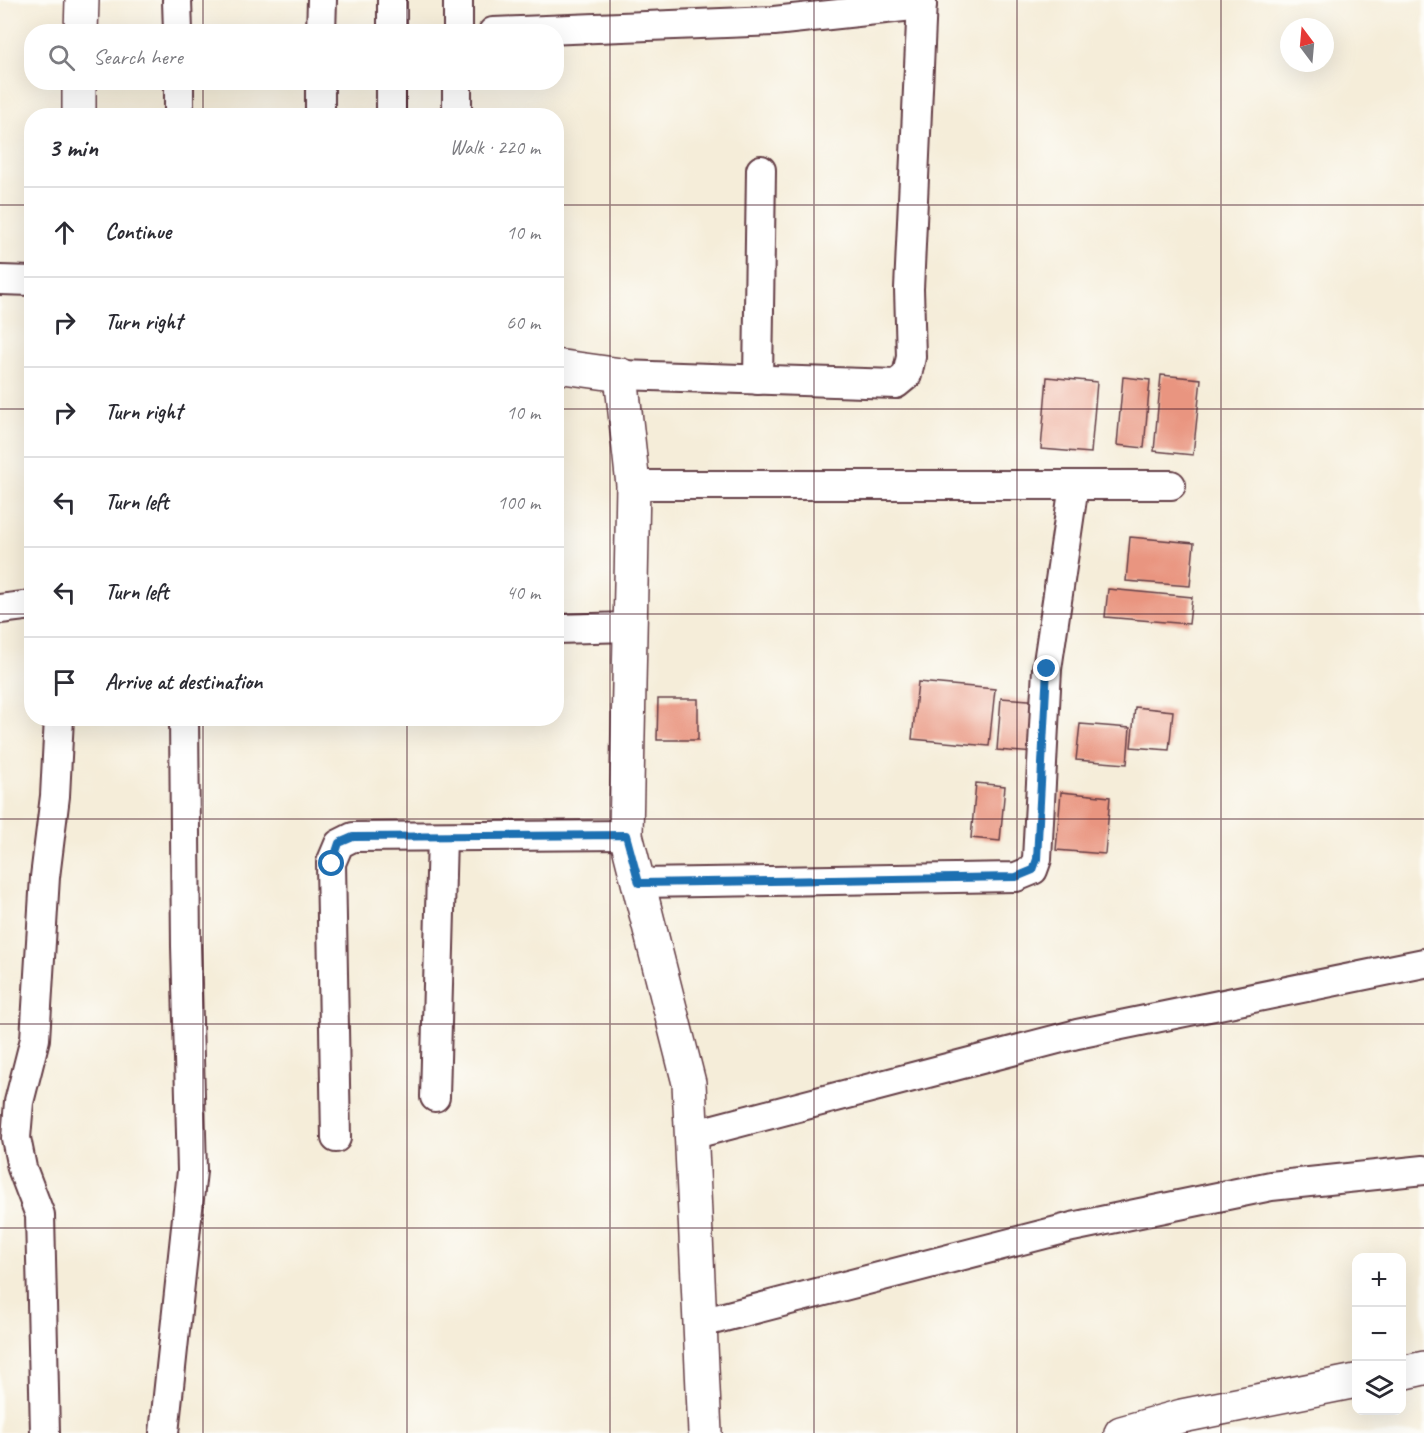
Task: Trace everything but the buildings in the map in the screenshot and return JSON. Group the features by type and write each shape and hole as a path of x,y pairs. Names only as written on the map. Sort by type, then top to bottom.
{"street":[{"path":"81,24 82,0"},
{"path":"177,0 178,24"},
{"path":"321,24 322,0"},
{"path":"392,0 392,24"},
{"path":"458,0 458,24"},
{"path":"564,29 774,21 922,3 909,289 911,357 907,375 896,384 621,375 564,367"},
{"path":"79,90 79,108"},
{"path":"178,90 179,108"},
{"path":"320,90 320,108"},
{"path":"391,90 391,108"},
{"path":"457,90 457,108"},
{"path":"758,380 761,170"},
{"path":"0,280 24,280"},
{"path":"621,375 633,485 626,835 689,1083 705,1433"},
{"path":"633,485 1171,485"},
{"path":"639,883 1016,877 1033,870 1037,859 1047,669 1074,485"},
{"path":"0,609 24,606"},
{"path":"564,629 630,627"},
{"path":"45,1433 40,1215 22,1168 16,1138 19,1102 35,1039 45,877 55,796 59,726"},
{"path":"164,1433 192,1171 186,946 184,726"},
{"path":"336,1138 332,864 339,843 353,837 626,835"},
{"path":"435,1097 442,837"},
{"path":"691,1135 1077,1034 1424,963"},
{"path":"700,1323 1084,1224 1271,1186 1424,1170"},
{"path":"1406,1372 1424,1368"},
{"path":"1121,1433 1182,1424 1352,1383"}],"route":[{"path":"332,864 339,843 353,837 626,835 639,883 1016,877 1033,870 1037,859 1047,669"}]}
